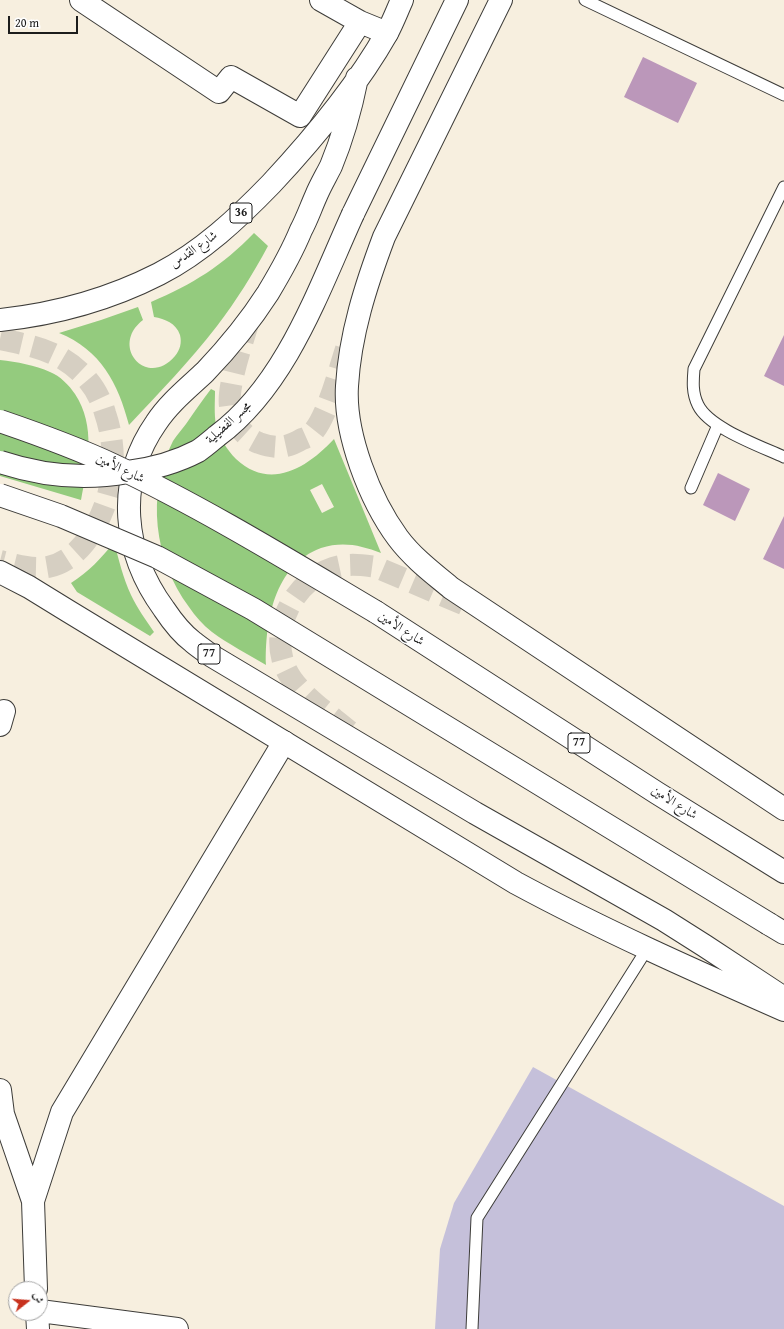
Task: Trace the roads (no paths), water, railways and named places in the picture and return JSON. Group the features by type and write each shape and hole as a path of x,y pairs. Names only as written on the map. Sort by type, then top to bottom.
{"main road":[{"path":"81,0 219,92 231,77 300,116 360,22"},
{"path":"321,0 360,22 387,33"},
{"name":"شارع القدس","path":"0,320 33,317 61,311 102,299 153,277 187,257 213,239 252,203 290,164 325,123 387,33 402,0"},
{"name":"مجسر الفضيلية","path":"0,462 37,472 87,477 115,475 144,470 171,462 198,451 224,431 248,409 283,362 304,322 353,214 457,0"},
{"path":"500,0 384,237 368,279 360,307 352,347 347,387 348,411 360,463 370,489 384,516 399,539 424,565 451,588 784,810"},
{"name":"77","path":"357,78 351,108 342,137 330,167 286,262 264,299 228,346 206,371 168,407 156,423 137,459 131,479 129,522 132,543 147,582 158,602 172,622 192,641 212,656 474,813 664,920 784,998"},
{"name":"شارع الأمين","path":"0,421 42,436 113,465 180,498 246,535 376,612 623,771 784,872"},
{"path":"0,495 60,516 156,558 254,609 777,929"},
{"path":"0,572 29,588 516,882 568,911 647,949 784,1010"},
{"path":"33,1201 62,1112 284,742"},
{"path":"0,1090 3,1114 33,1201 36,1281"},
{"path":"48,1312 177,1329"}],"lane":[{"path":"585,0 784,94"},
{"path":"784,187 694,369 693,388 698,404 705,416 718,425 784,456"},
{"path":"691,488 718,425"},
{"path":"472,1329 477,1218 647,949"}],"tunnel":[{"path":"249,320 233,376 230,406 233,418 244,433 248,437 265,445 276,447 286,446 308,436 316,428 327,408 346,349"},
{"path":"0,339 34,347 54,354 64,359 90,382 99,397 109,428 113,459 109,489 99,518 84,544 68,559 55,565 42,568 24,567 0,561"},
{"path":"349,731 305,695 291,678 286,669 281,654 280,639 283,623 288,609 296,595 319,574 338,566 354,565 376,567 470,607"}]}
